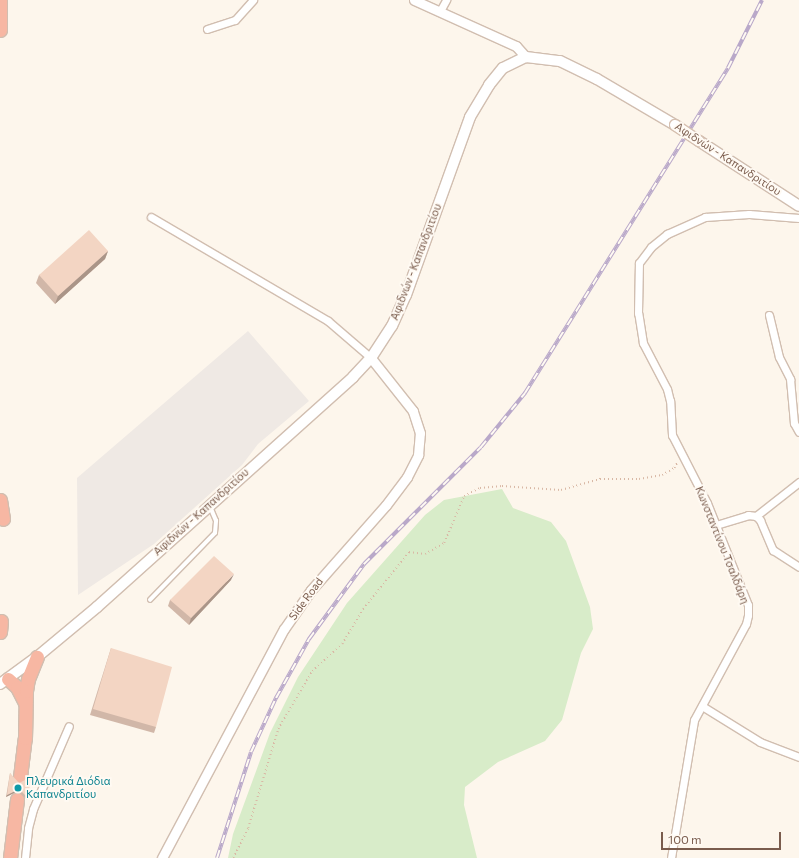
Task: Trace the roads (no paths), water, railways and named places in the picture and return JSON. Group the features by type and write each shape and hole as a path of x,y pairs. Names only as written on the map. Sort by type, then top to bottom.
{"highway":[{"path":"0,0 0,30"},
{"path":"0,500 3,519"},
{"path":"20,777 25,738 25,703 28,679 37,657"},
{"path":"4,682 17,687 25,703"},
{"path":"10,858 17,799"}],"main road":[{"name":"Αφιδνών - Καπανδριτίου","path":"4,682 37,657 91,612 353,377 370,358 392,326 406,295 470,117 496,76 508,65 526,58 550,58 570,66 675,125 799,206"}],"street":[{"path":"207,29 235,20 253,0"},
{"path":"414,0 516,46 526,58"},
{"path":"440,11 446,0"},
{"name":"Κωνσταντίνου Τσαλδάρη","path":"671,858 694,720 746,624 748,604 716,525 672,435 670,401 667,389 643,343 637,282 639,263 651,247 667,234 705,217 750,214 799,218"},
{"path":"151,217 328,321 370,358"},
{"path":"769,316 779,357 790,379 794,423 799,432"},
{"name":"Side Road","path":"162,858 284,629 311,590 386,505 407,477 418,455 420,433 413,411 370,358"},
{"path":"756,516 799,482"},
{"path":"716,525 748,515 756,516 760,520 773,550 799,567"},
{"path":"702,706 760,742 799,757"},
{"path":"26,858 28,828 34,809 69,726"}],"lane":[{"path":"150,600 215,534 216,521 209,505"}],"railway":[{"path":"217,858 251,752 276,698 309,639 364,564 481,447 525,393 728,68 762,0"}],"place":[{"name":"Πλευρικά Διόδια Καπανδριτίου","path":"18,788"}]}
